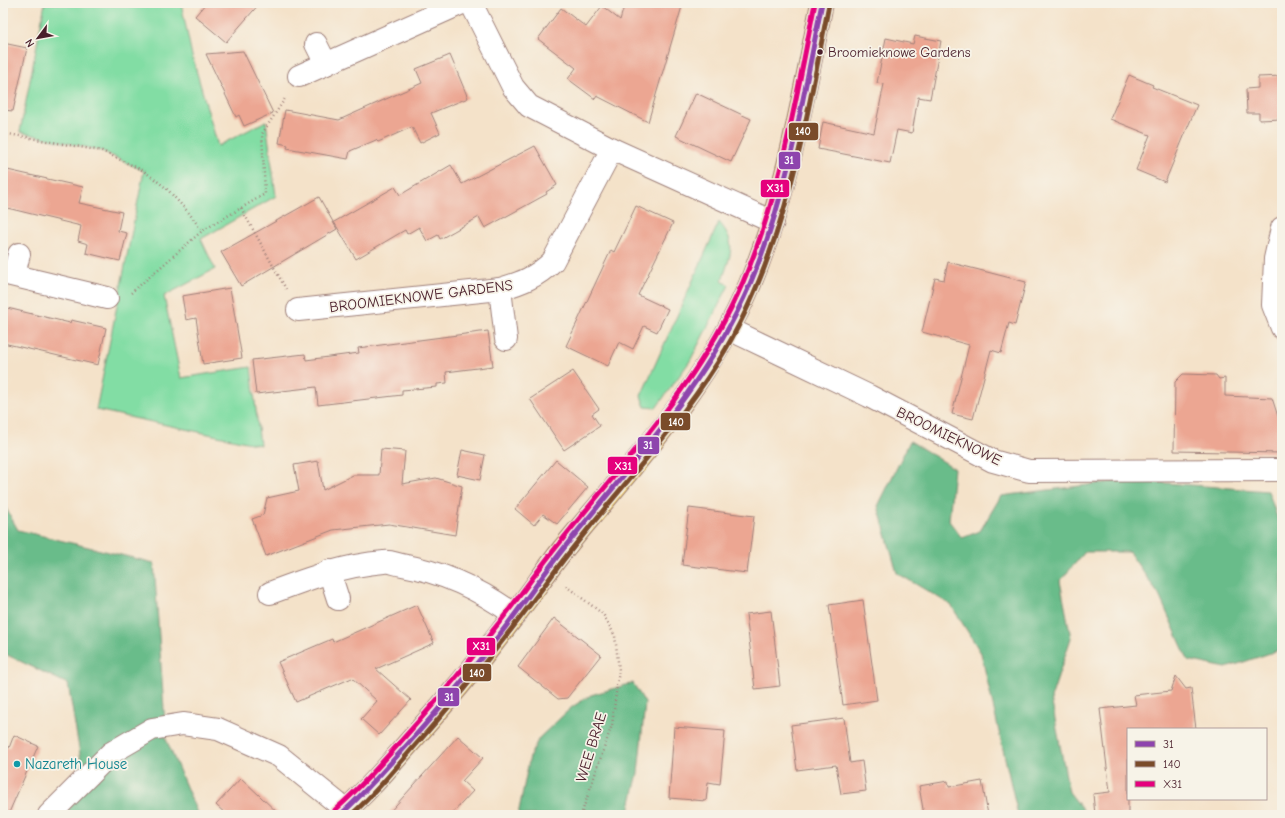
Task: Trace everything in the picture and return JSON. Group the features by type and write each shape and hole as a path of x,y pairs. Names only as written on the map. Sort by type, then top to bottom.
{"main road":[{"path":"343,812 385,771 463,682 547,571 659,434 703,372 729,329 750,284 773,222 797,126 822,3"}],"street":[{"path":"299,76 462,3"},
{"path":"471,3 513,88 529,106 612,149 773,222"},
{"path":"316,44 326,64"},
{"name":"BROOMIEKNOWE GARDENS","path":"298,310 500,290 523,283 541,272 553,261 612,149"},
{"path":"1282,228 1276,259 1273,305 1282,328"},
{"path":"19,254 8,274 107,298"},
{"path":"500,290 506,339"},
{"name":"BROOMIEKNOWE","path":"729,329 869,396 993,461 1029,471 1282,470"},
{"path":"270,593 329,571 385,562 420,568 447,578 495,601 515,615"},
{"path":"329,571 338,599"},
{"path":"49,815 111,753 152,728 183,724 218,729 279,756 343,812"}],"path":[{"path":"107,298 119,303 202,231 265,194 262,134 299,76"},
{"path":"3,133 102,150 144,170 166,188 189,213 202,231"},
{"path":"241,208 298,310"},
{"name":"WEE BRAE","path":"547,571 603,614 615,636 620,670 612,725 581,815"}],"green space":[{"path":"45,3 181,3 192,56 218,146 266,121 276,196 201,239 215,269 164,296 181,378 251,367 260,445 96,410 144,171 102,151 20,132"},
{"path":"719,222 729,237 730,243 730,257 722,281 729,285 690,361 656,408 645,407 641,396"},
{"path":"910,441 954,468 949,521 962,538 980,531 1001,496 1127,480 1268,491 1282,531 1282,649 1226,668 1188,660 1159,595 1129,552 1085,552 1060,581 1071,638 1051,698 1069,792 1087,815 1018,815 981,653 951,605 897,573 878,506"},
{"path":"3,503 18,530 154,563 166,739 198,815 63,815 86,789 68,684 3,653"},
{"path":"633,683 645,703 638,773 628,815 518,815 530,756 539,738 572,707 591,695"}],"building":[{"path":"206,3 260,3 226,42 195,16"},
{"path":"625,3 683,3 648,122 597,96 595,99 568,79 576,68 538,39 561,8 586,27 602,6 620,20"},
{"path":"915,36 941,41 930,99 918,97 912,133 897,130 890,163 818,149 823,122 874,133 884,84 877,83 886,38 913,44"},
{"path":"3,43 27,48 13,111 3,110"},
{"path":"243,51 273,113 244,126 239,115 236,117 206,54"},
{"path":"450,55 468,98 431,113 440,133 420,143 412,127 378,142 376,140 350,151 348,159 287,148 288,145 279,143 285,110 339,120 422,83 416,69"},
{"path":"1129,75 1153,85 1152,87 1197,105 1165,182 1136,170 1150,135 1110,119"},
{"path":"1282,76 1282,119 1259,120 1259,113 1247,113 1246,89 1258,88 1258,77"},
{"path":"696,93 751,119 731,162 676,136"},
{"path":"535,146 557,185 546,192 547,194 485,228 479,217 440,239 438,235 427,241 419,227 407,234 405,230 356,259 334,222 395,187 400,195 451,165 462,184"},
{"path":"3,169 83,187 79,203 122,212 118,231 127,233 120,261 86,253 88,244 78,241 81,226 3,207"},
{"path":"319,197 337,229 241,286 221,252"},
{"path":"636,206 673,223 638,295 668,309 657,332 644,326 633,349 619,342 608,366 566,346 611,250 614,252"},
{"path":"948,262 1026,282 1015,325 1009,323 1001,353 991,350 973,419 952,414 969,345 922,332 935,278 944,280"},
{"path":"230,288 242,358 203,364 196,318 186,320 182,296"},
{"path":"3,307 70,323 71,320 106,328 98,365 3,343"},
{"path":"488,331 493,366 446,372 447,383 437,384 437,387 402,390 402,395 318,405 316,387 256,394 252,360 305,354 306,360 359,353 358,348"},
{"path":"573,371 599,409 592,414 600,426 564,450 530,399"},
{"path":"1183,374 1216,375 1219,379 1225,378 1225,396 1272,398 1282,429 1282,453 1174,451 1175,382"},
{"path":"381,449 405,451 402,484 436,478 462,486 455,535 389,524 333,530 266,556 252,519 263,515 267,498 299,491 294,465 318,461 323,490 353,475 379,475"},
{"path":"462,450 485,455 480,480 457,475"},
{"path":"556,460 588,487 557,524 543,514 534,525 515,509"},
{"path":"689,508 754,516 747,573 682,565"},
{"path":"863,600 877,700 843,705 829,605"},
{"path":"417,605 434,643 376,669 411,700 379,735 361,719 377,701 352,678 296,702 278,662 332,639 333,642"},
{"path":"771,611 780,686 755,689 746,614"},
{"path":"554,618 601,655 567,698 558,699 518,667"},
{"path":"1176,676 1186,689 1191,688 1196,728 1127,728 1128,815 1095,815 1093,794 1110,792 1100,709 1136,705 1134,695 1171,691"},
{"path":"844,718 850,763 862,761 866,791 841,794 836,765 797,770 791,725"},
{"path":"674,727 725,731 720,784 708,782 706,801 669,798"},
{"name":"Nazareth House","path":"14,735 38,746 8,815 3,815 3,745 9,748"},
{"path":"458,736 483,758 462,781 473,791 451,815 387,815"},
{"path":"241,778 280,815 227,815 216,805"},
{"path":"948,781 949,787 982,781 988,815 924,815 919,786"}],"transit line":[{"name":"X31","path":"335,810 378,767 461,672 583,513 660,420 705,354 725,319 743,282 768,214 786,145 815,3"},
{"name":"31","path":"340,815 366,790 407,745 478,662 564,548 666,422 690,390 712,356 732,321 750,284 775,216 801,110 822,3"},
{"name":"140","path":"351,815 383,783 470,682 506,637 578,541 680,416 718,362 741,321 760,278 790,189 811,96 829,4"}],"place":[{"name":"Broomieknowe Gardens","path":"820,52"},
{"name":"Nazareth House","path":"17,764"}]}
